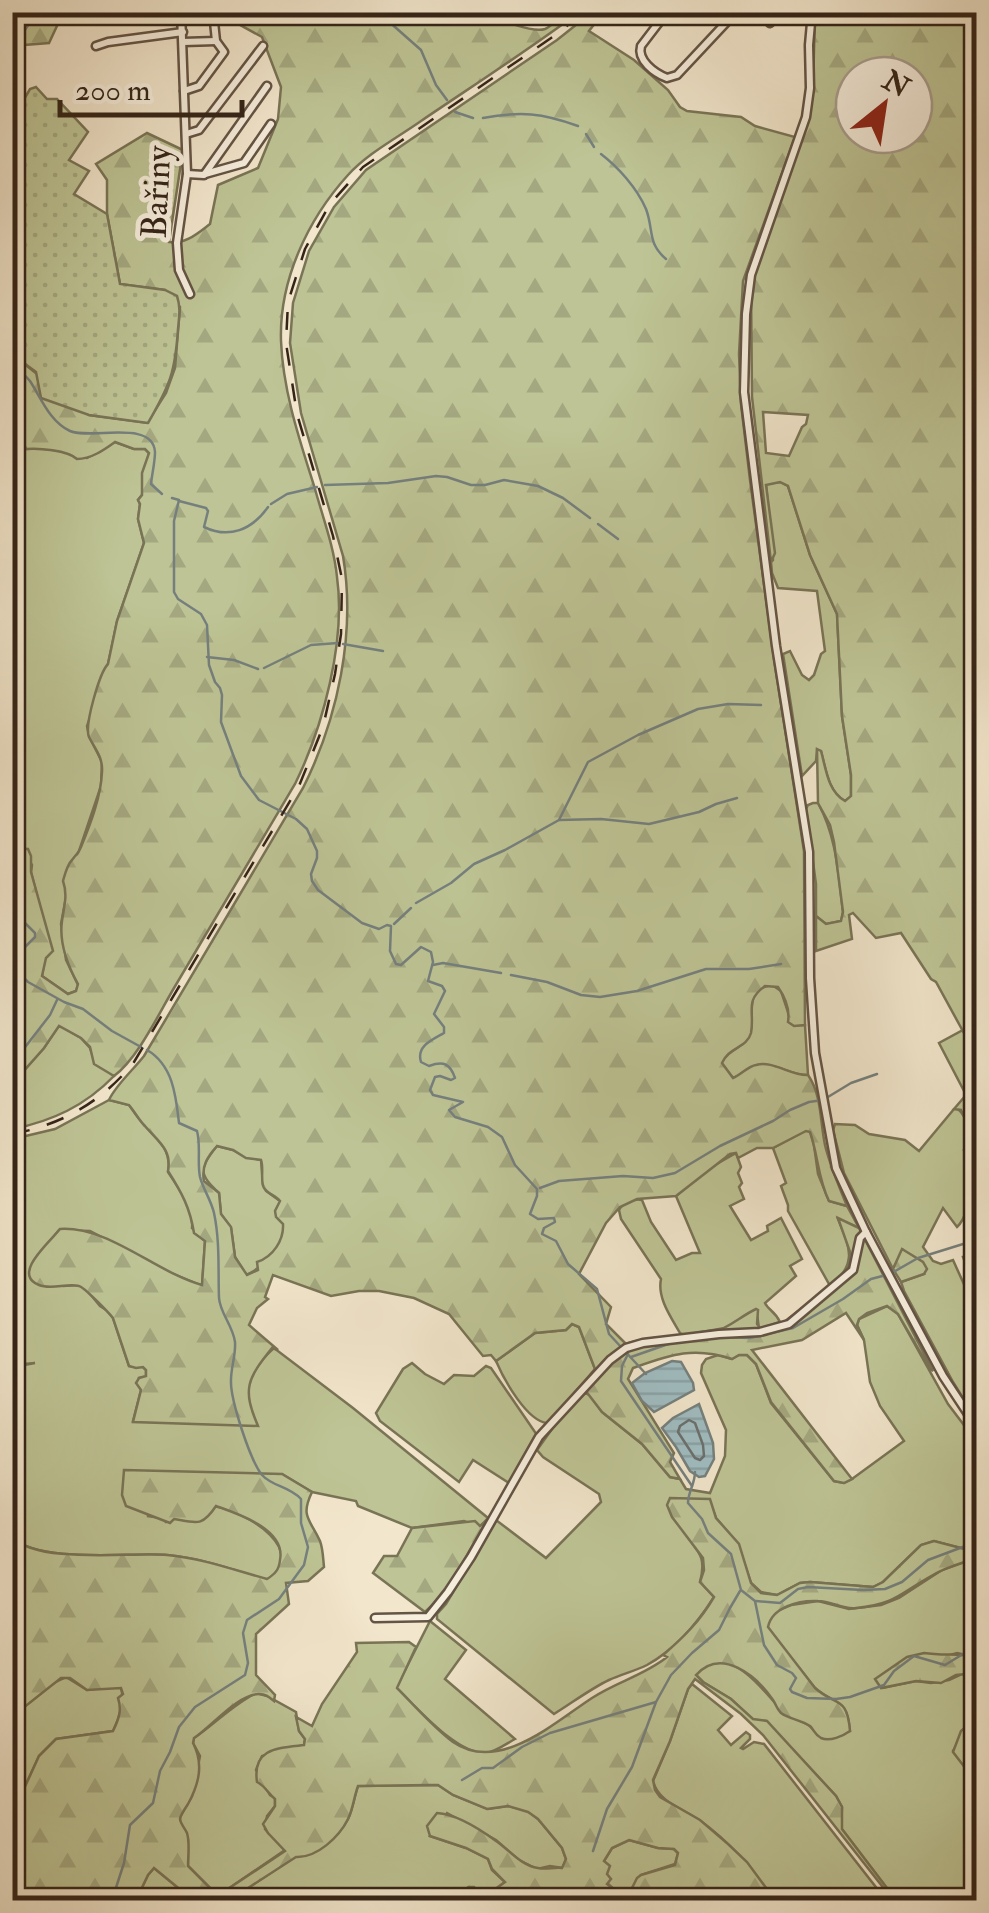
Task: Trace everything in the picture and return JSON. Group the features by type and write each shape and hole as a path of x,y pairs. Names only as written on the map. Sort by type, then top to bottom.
{"street":[{"name":"Bařiny","path":"181,12 187,174 177,243 179,270 190,294"},
{"path":"184,91 199,86 224,52 216,41 213,12"},
{"path":"667,12 640,52 643,60 667,78 677,75 736,12"},
{"path":"769,12 770,23"},
{"path":"812,12 808,107 748,292 745,407 774,632 809,852 815,1053 836,1168 949,1387 976,1426"},
{"path":"96,46 183,37 216,41"},
{"path":"186,134 199,130 263,46"},
{"path":"204,175 267,86"},
{"path":"187,174 204,175 244,163 271,124"},
{"path":"375,1618 428,1616 471,1557 539,1437 610,1360 626,1348 642,1344 760,1332 789,1324 853,1270 860,1238 866,1232"}],"green space":[{"path":"382,12 402,20 422,13 489,13 540,30 565,13 578,13 364,160 334,192 309,231 285,296 281,341 289,398 337,577 335,656 315,737 295,784 147,1035 123,1068 114,1076 94,1064 90,1047 59,1026 13,1083 13,848 28,849 31,856 31,872 53,951 46,958 42,976 68,994 76,991 78,984 62,937 63,881 81,847 100,791 101,762 89,737 89,722 144,543 138,500 149,453 115,442 82,459 53,450 26,449 16,418 13,355 89,415 147,423 166,393 175,368 180,307 165,290 120,284 107,214 107,180 96,164 147,133 183,150 169,242 191,238 210,224 218,185 258,168 278,119 281,87 262,37 222,13"},
{"path":"31,13 63,13 49,43 24,45 13,57 13,40"},
{"path":"591,13 603,13 589,31 634,60 668,90 680,107 741,117 755,126 795,137 743,281 739,354 750,480 804,851 805,1025 788,1022 788,1008 781,991 765,986 752,1002 749,1038 722,1063 733,1078 762,1064 808,1075 818,1100 827,1153 847,1206 829,1201 810,1132 806,1131 773,1148 757,1148 738,1158 736,1153 730,1154 676,1196 637,1199 620,1207 606,1223 579,1274 611,1307 606,1324 626,1344 714,1332 756,1309 762,1331 784,1322 848,1269 850,1252 838,1218 859,1228 933,1371 898,1314 887,1306 859,1319 857,1325 864,1340 846,1313 802,1340 752,1350 852,1479 844,1483 834,1481 771,1402 756,1364 747,1355 732,1359 705,1353 682,1354 633,1368 628,1379 674,1453 670,1462 680,1479 670,1477 642,1444 602,1412 582,1386 595,1369 579,1327 572,1324 566,1330 535,1333 496,1361 491,1355 483,1356 449,1314 414,1298 379,1291 331,1296 273,1275 265,1297 268,1299 257,1308 249,1325 278,1350 272,1348 252,1377 250,1403 258,1426 133,1422 141,1390 136,1383 146,1376 146,1370 129,1366 113,1318 79,1286 39,1285 29,1273 35,1258 60,1229 78,1230 114,1242 202,1285 205,1241 194,1233 185,1201 168,1171 166,1152 129,1105 109,1100 144,1056 303,788 326,733 341,675 347,615 343,556 301,413 290,343 293,303 309,251 334,207 366,170","holes":["217,1146 246,1158 261,1160 263,1185 280,1201 275,1211 283,1224 276,1247 257,1262 258,1270 247,1275 235,1257 231,1227 221,1214 219,1193 203,1176 206,1162"]},
{"path":"815,13 976,13 976,1055 936,982 901,933 876,938 853,913 849,915 852,939 816,951 816,916 826,924 841,921 843,912 834,842 818,803 817,749 835,792 845,801 851,796 837,614 810,555 788,486 780,482 766,485 775,553 771,562 752,397 751,284 809,115","holes":["763,412 808,415 789,456 766,453"]},
{"path":"36,87 47,99 57,99 88,132 69,160 89,171 74,194 107,214 120,284 165,290 177,296 179,316 173,368 148,423 89,415 41,398 36,372 13,355 13,118 30,89"},
{"path":"12,390 18,398 17,424 26,449 87,458 115,442 149,453 138,500 144,543 87,726 102,762 101,786 65,884 61,924 66,960 78,985 76,991 68,994 42,976 48,938 32,865 21,847 13,848"},
{"path":"780,482 788,486 810,555 837,614 842,716 851,775 851,797 845,801 831,786 821,751 817,750 816,761 802,776 783,654 790,651 802,675 809,680 825,651 817,591 778,588 772,573 766,484"},
{"path":"818,803 833,843 843,912 841,921 826,924 816,916 806,809"},
{"path":"772,985 781,991 789,1015 798,1025 805,1025 808,1075 763,1065 733,1078 721,1063 748,1038 753,997 763,987"},
{"path":"59,1025 81,1038 94,1059 114,1076 67,1111 13,1129 13,1083"},
{"path":"963,1030 976,1055 976,1114 939,1043"},
{"path":"966,1095 976,1114 976,1175 964,1150 965,1120 961,1110 954,1109"},
{"path":"109,1100 129,1105 163,1147 168,1172 188,1206 192,1228 205,1241 202,1286 90,1231 59,1230 46,1246 64,1286 86,1289 108,1311 129,1366 146,1370 146,1376 139,1378 141,1390 133,1421 257,1425 247,1400 248,1386 274,1348 488,1518 480,1527 464,1521 412,1528 358,1506 356,1501 312,1492 282,1474 147,1516 166,1522 200,1509 219,1507 245,1517 270,1535 282,1557 278,1569 267,1580 180,1557 64,1554 26,1546 13,1538 13,1367 35,1363 13,1365 13,1139 55,1129"},
{"path":"957,1108 966,1122 964,1150 976,1175 976,1191 957,1227 943,1208 923,1247 933,1261 941,1264 953,1260 967,1291 974,1287 963,1257 976,1254 976,1419 904,1291 901,1282 924,1274 903,1250 893,1269 844,1173 833,1130 835,1124 855,1125 869,1134 905,1140 919,1151"},
{"path":"810,1131 818,1174 829,1201 847,1206 859,1228 838,1219 849,1253 846,1268 833,1284 829,1284 788,1211 781,1186 786,1183 773,1148"},
{"path":"217,1146 261,1160 263,1185 280,1201 284,1226 281,1240 269,1258 246,1275 235,1257 231,1228 221,1214 219,1193 203,1171"},
{"path":"736,1153 744,1199 730,1206 751,1240 781,1218 802,1259 790,1266 796,1276 765,1303 780,1322 759,1329 757,1313 725,1328 684,1335 666,1307 661,1279 619,1210 629,1202 642,1200 651,1222 676,1260 700,1253 676,1196 708,1169"},
{"path":"902,1249 923,1262 927,1269 924,1274 901,1282 893,1269"},
{"path":"887,1306 898,1314 948,1404 976,1441 976,1552 934,1541 921,1545 873,1587 810,1582 777,1595 761,1592 751,1583 738,1544 713,1510 684,1532 702,1560 700,1582 714,1597 700,1617 658,1659 602,1684 554,1714 437,1619 496,1520 546,1558 601,1502 599,1494 537,1450 585,1393 642,1444 670,1477 680,1479 686,1489 710,1493 725,1456 726,1430 701,1373 702,1365 718,1355 732,1359 747,1355 756,1364 771,1403 834,1481 844,1483 852,1479 904,1441 880,1406 870,1382 864,1340 857,1325 859,1319"},
{"path":"572,1324 579,1327 595,1369 551,1420 539,1421 524,1408 496,1361 535,1333 566,1330"},
{"path":"412,1363 444,1384 454,1375 474,1376 486,1366 491,1368 537,1435 509,1483 473,1460 459,1482 380,1421 376,1413 403,1369"},
{"path":"124,1470 282,1474 312,1492 307,1513 321,1544 324,1567 308,1581 286,1583 289,1604 256,1634 256,1675 275,1695 274,1701 259,1694 242,1699 194,1738 199,1774 180,1819 188,1837 188,1866 213,1891 222,1893 285,1851 263,1824 275,1806 275,1799 257,1782 259,1762 269,1752 304,1745 296,1717 312,1726 357,1652 356,1643 409,1642 416,1647 397,1688 453,1742 489,1752 526,1741 601,1692 667,1657 663,1655 691,1628 714,1597 700,1582 703,1558 672,1517 667,1505 670,1498 710,1499 716,1518 739,1544 751,1583 761,1593 777,1595 810,1582 873,1587 921,1545 934,1541 976,1552 976,1558 938,1572 881,1604 851,1608 823,1601 803,1602 775,1614 768,1627 815,1688 846,1712 850,1731 840,1736 821,1738 810,1726 781,1713 757,1682 738,1668 716,1664 696,1675 753,1719 767,1721 836,1796 842,1807 842,1829 896,1900 763,1735 695,1679 653,1780 655,1790 728,1844 775,1900 445,1900 469,1887 484,1897 505,1882 488,1859 430,1836 427,1826 437,1813 476,1828 532,1867 562,1868 566,1859 562,1848 528,1812 508,1806 487,1809 438,1785 430,1785 358,1786 348,1819 339,1833 319,1850 296,1857 248,1888 248,1900 193,1900 154,1868 136,1900 13,1900 13,1797 23,1791 39,1756 56,1739 113,1731 119,1715 118,1698 123,1694 121,1688 87,1690 70,1678 61,1678 13,1716 13,1538 43,1551 180,1557 267,1579 279,1563 276,1540 258,1524 236,1513 216,1506 203,1520 174,1519 170,1523 126,1506 122,1495","holes":["629,1840 674,1849 678,1853 675,1865 641,1875 631,1890 616,1891 607,1884 611,1879 607,1874 610,1866 604,1861 612,1848"]},
{"path":"487,1520 446,1592 425,1612 373,1573 384,1556 397,1556 412,1528 475,1521 480,1526"},
{"path":"976,1558 976,1657 957,1653 943,1657 882,1688 976,1673 976,1718 953,1751 976,1782 976,1900 896,1900 841,1828 842,1807 836,1796 766,1721 753,1720 696,1675 708,1665 732,1665 787,1714 822,1738 850,1731 843,1707 815,1688 767,1627 768,1621 777,1611 791,1605 818,1601 849,1609 881,1605 942,1570"},
{"path":"430,1621 466,1650 445,1679 515,1739 486,1753 475,1752 450,1738 396,1688"},
{"path":"924,1653 976,1657 976,1673 956,1675 941,1683 916,1681 881,1688 875,1679 907,1657"},
{"path":"66,1677 87,1690 121,1688 122,1704 113,1731 56,1739 39,1756 23,1791 13,1797 13,1716"},
{"path":"692,1684 732,1716 718,1730 731,1745 746,1732 750,1739 741,1748 754,1742 764,1744 886,1900 775,1900 721,1838 660,1795 653,1781"},
{"path":"256,1693 296,1712 304,1745 262,1756 256,1770 275,1798 265,1829 285,1850 222,1893 213,1891 188,1866 188,1839 180,1817 192,1796 200,1756 194,1738"},
{"path":"976,1718 976,1782 953,1752 961,1731"},
{"path":"438,1785 488,1809 508,1806 528,1811 562,1848 566,1859 563,1868 537,1869 447,1813 430,1836 488,1859 492,1870 505,1882 484,1898 469,1887 445,1900 377,1894 373,1900 248,1900 245,1895 248,1888 296,1856 311,1853 333,1838 348,1819 358,1786"},
{"path":"629,1840 678,1853 675,1864 641,1875 631,1890 616,1891 607,1883 604,1861 612,1848"},
{"path":"154,1868 193,1900 136,1900"}],"water":[{"path":"672,1361 681,1362 694,1390 654,1412 632,1383"},
{"path":"699,1404 713,1443 714,1459 705,1476 699,1477 690,1471 662,1428"}],"waterway":[{"path":"12,49 37,12"},
{"path":"378,12 421,50 447,100"},
{"path":"12,52 19,91 12,114"},
{"path":"455,112 473,118"},
{"path":"483,118 531,114 578,126"},
{"path":"586,134 594,147"},
{"path":"601,154 638,193 653,242 666,259"},
{"path":"12,365 30,381 51,416 70,431 133,433 152,442 155,452 151,484 162,494"},
{"path":"325,485 388,483 436,476 471,485 504,480 538,486 590,518"},
{"path":"271,504 287,494 317,487"},
{"path":"172,498 179,500 174,521 174,592 201,614 207,625 209,665 222,695 221,722 241,776 259,800 307,829 317,851 311,874 318,890 362,923 379,929 391,926 390,951 396,964 401,965 421,947 431,952 433,962 428,981 445,991 434,1014 444,1033 423,1048 421,1062 429,1066 445,1064 455,1078 435,1077 430,1090 433,1095 463,1102 449,1110 455,1117 488,1127 502,1137 515,1165 537,1189 530,1214 538,1219 554,1218 555,1222 544,1228 542,1234 556,1241 568,1264 597,1289 609,1334 646,1374"},
{"path":"179,501 206,508 204,527 222,532 247,527 268,507"},
{"path":"598,524 618,539"},
{"path":"264,668 311,645 338,643"},
{"path":"343,644 383,651"},
{"path":"207,657 234,660 258,669"},
{"path":"416,903 474,864 559,820 588,762 698,709 728,704 761,705"},
{"path":"559,820 649,824 737,798"},
{"path":"12,903 35,933 16,956 15,969 28,982 83,1009 141,1047"},
{"path":"394,924 411,908"},
{"path":"433,965 443,963 501,973"},
{"path":"511,975 600,997 637,991 706,969 781,964"},
{"path":"12,1064 57,1000"},
{"path":"112,1900 124,1863 130,1825 153,1803 160,1771 179,1727 195,1707 245,1675 248,1663 243,1633 247,1620 279,1599 304,1565 308,1547 301,1523 301,1499 262,1475 242,1429 232,1389 235,1342 220,1304 216,1224 200,1177 197,1131 179,1123 168,1073 147,1050"},
{"path":"540,1188 559,1181 653,1178 675,1173 790,1110 823,1100 851,1083 877,1074"},
{"path":"721,1337 750,1338 793,1328 871,1279 890,1274 918,1258 976,1240"},
{"path":"631,1357 674,1342"},
{"path":"628,1354 621,1381 692,1486"},
{"path":"695,1472 688,1503 708,1533 731,1554 741,1590 755,1601 764,1645 777,1665 796,1678 792,1692 807,1698 850,1697 884,1685 894,1671 914,1656 945,1665 976,1651"},
{"path":"756,1601 780,1603 798,1589 808,1587 885,1589 902,1582 928,1560 976,1542"},
{"path":"462,1780 482,1768 493,1768 550,1733 656,1702 671,1675 719,1630 740,1591"},
{"path":"593,1851 607,1809 632,1767 656,1702"}],"railway":[{"path":"12,1134 48,1124 80,1109 109,1088 134,1062 299,786 323,727 341,634 342,579 297,414 286,343 288,302 305,249 330,204 363,167 585,12"}]}
